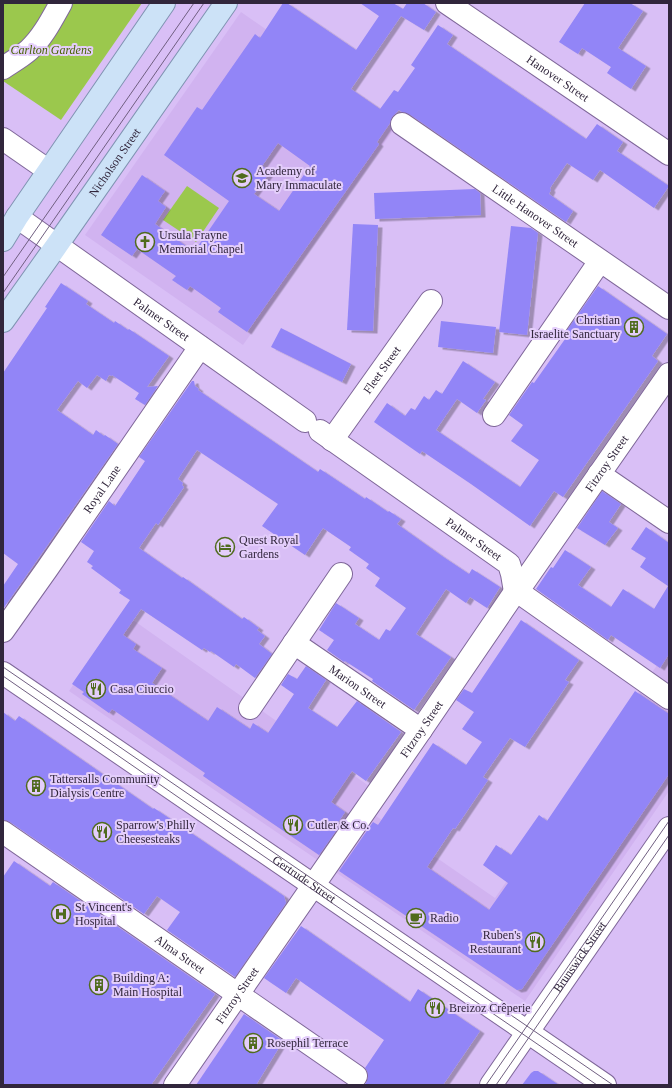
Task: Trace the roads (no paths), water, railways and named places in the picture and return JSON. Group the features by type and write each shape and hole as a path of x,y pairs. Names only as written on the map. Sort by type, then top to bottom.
{"main road":[{"path":"3,240 17,217 164,3"},
{"name":"Nicholson Street","path":"3,321 226,3"}],"street":[{"path":"3,68 29,50 42,35 61,3"},
{"name":"Hanover Street","path":"447,3 669,154"},
{"name":"Little Hanover Street","path":"402,124 669,308"},
{"path":"3,139 39,164"},
{"name":"Palmer Street","path":"17,217 509,564 514,592"},
{"path":"494,415 600,261"},
{"name":"Fleet Street","path":"319,430 431,301"},
{"name":"Royal Lane","path":"3,631 200,347"},
{"name":"Fitzroy Street","path":"176,1085 421,730 514,592 522,585 669,374"},
{"path":"599,474 669,522"},
{"path":"509,564 535,566"},
{"path":"250,708 341,574"},
{"path":"514,592 524,596 669,698"},
{"name":"Marion Street","path":"294,643 421,730"},
{"name":"Gertrude Street","path":"3,673 605,1085"},
{"name":"Brunswick Street","path":"491,1085 669,828"},
{"name":"Alma Street","path":"3,832 356,1076"}],"tram line":[{"path":"3,277 194,3"},
{"path":"3,293 204,3"},
{"path":"3,667 613,1085"},
{"path":"3,676 597,1085"},
{"path":"486,1085 669,821"},
{"path":"496,1085 669,835"}],"place":[{"name":"Academy of Mary Immaculate","path":"242,178"},
{"name":"Ursula Frayne Memorial Chapel","path":"145,242"},
{"name":"Christian Israelite Sanctuary","path":"634,327"},
{"name":"Quest Royal Gardens","path":"225,547"},
{"name":"Casa Ciuccio","path":"96,689"},
{"name":"Tattersalls Community Dialysis Centre","path":"36,786"},
{"name":"Cutler & Co.","path":"293,825"},
{"name":"Sparrow's Philly Cheesesteaks","path":"102,832"},
{"name":"St Vincent's Hospital","path":"61,914"},
{"name":"Radio","path":"416,918"},
{"name":"Ruben's Restaurant","path":"535,942"},
{"name":"Building A: Main Hospital","path":"99,985"},
{"name":"Breizoz Crêperie","path":"435,1008"},
{"name":"Rosephil Terrace","path":"253,1043"}],"park label":[{"name":"Carlton Gardens","path":"51,50"}]}
